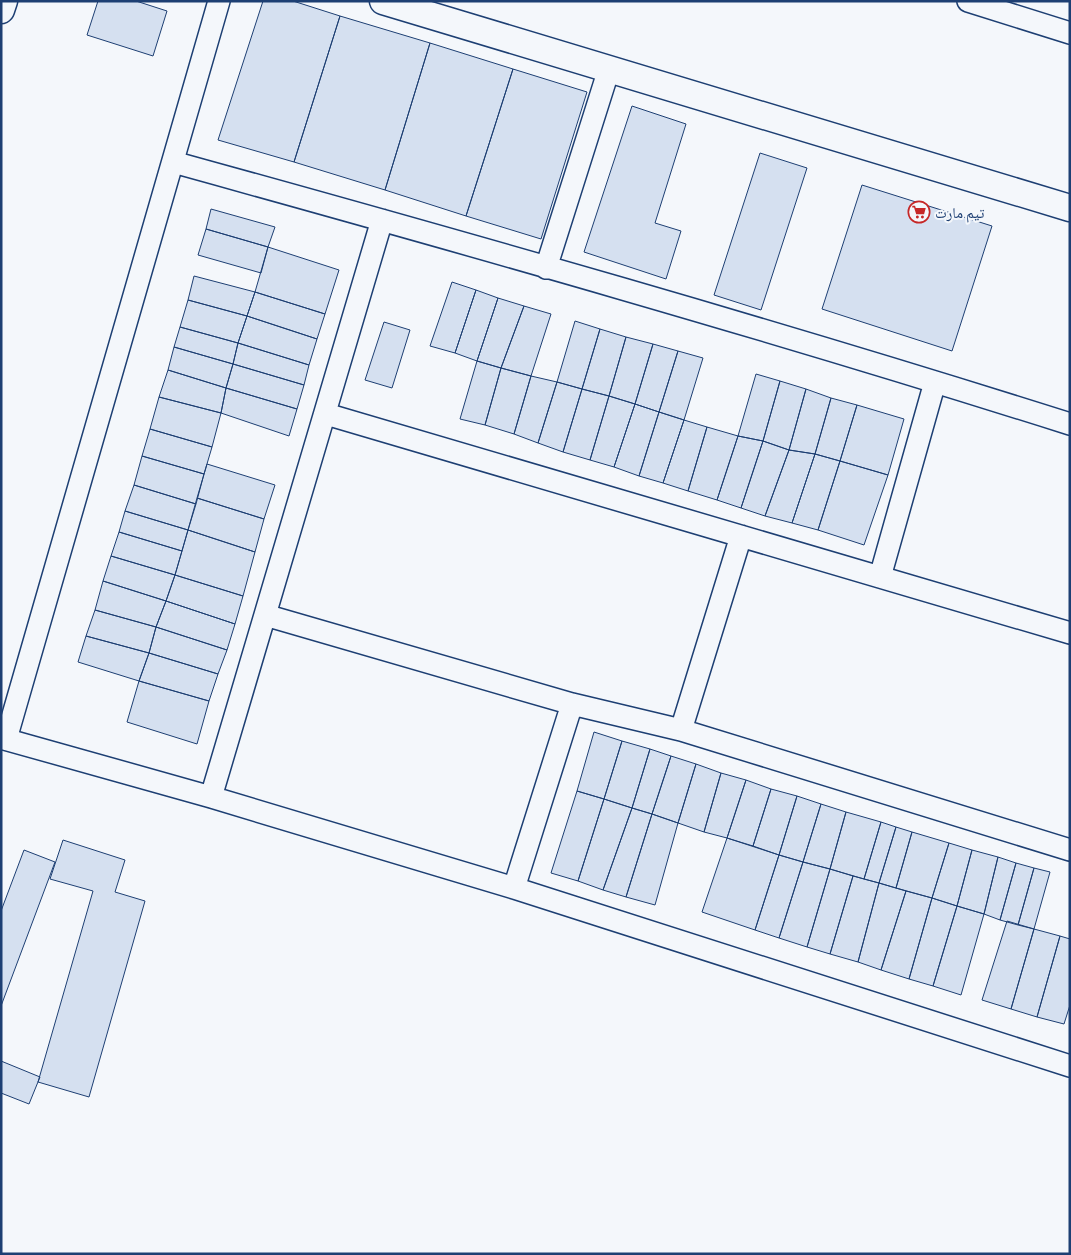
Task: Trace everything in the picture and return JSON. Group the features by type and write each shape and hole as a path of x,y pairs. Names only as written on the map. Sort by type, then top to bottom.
{"street":[{"path":"1,10 4,1"},
{"path":"219,1 4,738 211,797 514,888 1070,1066"},
{"path":"383,1 1070,208"},
{"path":"968,1 1032,11 1070,33"},
{"path":"546,268 609,69"},
{"path":"173,162 382,220 935,382 1070,424"},
{"path":"211,797 382,220"},
{"path":"880,577 935,382"},
{"path":"326,414 1070,633"},
{"path":"682,730 741,536"},
{"path":"264,615 572,704 682,730 1070,850"},
{"path":"514,888 572,704"}],"building":[{"path":"98,1 136,1 167,11 153,56 87,35"},
{"path":"263,1 293,1 340,16 294,162 218,140"},
{"path":"340,16 430,43 385,190 294,162"},
{"path":"430,43 513,69 466,216 385,190"},
{"path":"513,69 587,92 541,239 466,216"},
{"path":"632,106 686,124 655,223 681,231 666,279 584,252"},
{"path":"760,153 807,168 761,310 714,295"},
{"path":"862,185 992,226 952,351 822,309"},
{"path":"211,209 275,227 268,247 206,229"},
{"path":"206,229 268,247 261,273 198,255"},
{"path":"268,247 339,270 325,314 255,292"},
{"path":"194,276 255,292 247,316 188,300"},
{"path":"452,282 476,290 455,353 430,346"},
{"path":"476,290 498,298 477,361 455,353"},
{"path":"255,292 325,314 317,339 247,316"},
{"path":"498,298 524,306 501,368 477,361"},
{"path":"188,300 247,316 238,343 180,327"},
{"path":"524,306 551,314 531,376 501,368"},
{"path":"247,316 317,339 309,365 238,343"},
{"path":"575,321 600,329 582,389 557,382"},
{"path":"384,322 410,330 392,388 365,380"},
{"path":"180,327 238,343 233,364 174,347"},
{"path":"600,329 626,337 609,396 582,389"},
{"path":"626,337 653,344 635,404 609,396"},
{"path":"238,343 309,365 304,385 233,364"},
{"path":"653,344 678,351 659,412 635,404"},
{"path":"174,347 233,364 226,388 168,370"},
{"path":"678,351 703,358 684,420 659,412"},
{"path":"477,361 501,368 485,425 460,419"},
{"path":"233,364 304,385 297,409 226,388"},
{"path":"501,368 531,376 514,434 485,425"},
{"path":"168,370 226,388 221,413 159,397"},
{"path":"756,374 780,381 763,441 738,436"},
{"path":"531,376 557,382 538,443 514,434"},
{"path":"780,381 806,389 789,450 763,441"},
{"path":"557,382 582,389 563,452 538,443"},
{"path":"226,388 297,409 289,436 221,413"},
{"path":"582,389 609,396 590,460 563,452"},
{"path":"806,389 831,398 815,454 789,450"},
{"path":"609,396 635,404 614,467 590,460"},
{"path":"159,397 221,413 212,447 150,429"},
{"path":"831,398 857,405 840,461 815,454"},
{"path":"635,404 659,412 639,476 614,467"},
{"path":"857,405 904,419 888,475 840,461"},
{"path":"659,412 684,420 663,483 639,476"},
{"path":"684,420 707,427 688,491 663,483"},
{"path":"707,427 738,436 717,500 688,491"},
{"path":"150,429 212,447 204,474 142,456"},
{"path":"738,436 763,441 741,508 717,500"},
{"path":"763,441 789,450 765,516 741,508"},
{"path":"789,450 815,454 792,523 765,516"},
{"path":"815,454 840,461 818,530 792,523"},
{"path":"142,456 204,474 196,504 134,485"},
{"path":"840,461 888,475 864,545 818,530"},
{"path":"207,464 275,485 264,519 197,498"},
{"path":"134,485 196,504 188,530 125,511"},
{"path":"197,498 264,519 255,552 188,530"},
{"path":"125,511 188,530 182,551 119,532"},
{"path":"188,530 255,552 243,596 175,575"},
{"path":"119,532 182,551 175,575 111,556"},
{"path":"111,556 175,575 166,601 103,581"},
{"path":"175,575 243,596 235,624 166,601"},
{"path":"103,581 166,601 156,627 95,610"},
{"path":"166,601 235,624 227,650 156,627"},
{"path":"95,610 156,627 149,653 86,636"},
{"path":"156,627 227,650 218,674 149,653"},
{"path":"86,636 149,653 139,681 78,662"},
{"path":"149,653 218,674 209,701 139,681"},
{"path":"139,681 209,701 197,744 127,722"},
{"path":"594,732 622,741 604,799 577,791"},
{"path":"622,741 650,749 632,808 604,799"},
{"path":"650,749 671,756 652,814 632,808"},
{"path":"671,756 696,764 678,823 652,814"},
{"path":"696,764 721,773 704,832 678,823"},
{"path":"721,773 746,780 727,838 704,832"},
{"path":"746,780 771,789 753,846 727,838"},
{"path":"771,789 797,796 779,855 753,846"},
{"path":"577,791 604,799 578,881 551,873"},
{"path":"797,796 821,804 803,862 779,855"},
{"path":"604,799 632,808 603,890 578,881"},
{"path":"821,804 846,812 830,869 803,862"},
{"path":"632,808 652,814 626,897 603,890"},
{"path":"846,812 881,822 864,879 830,869"},
{"path":"652,814 678,823 655,905 626,897"},
{"path":"881,822 896,827 879,883 864,879"},
{"path":"896,827 912,832 896,888 879,883"},
{"path":"912,832 949,843 932,898 896,888"},
{"path":"727,838 779,855 755,930 702,912"},
{"path":"63,840 125,860 115,892 145,901 89,1097 38,1082 93,891 50,879"},
{"path":"949,843 972,850 957,906 932,898"},
{"path":"24,850 55,862 1,1006 1,911"},
{"path":"972,850 998,857 984,914 957,906"},
{"path":"779,855 803,862 779,938 755,930"},
{"path":"998,857 1016,863 1000,920 984,914"},
{"path":"803,862 830,869 807,947 779,938"},
{"path":"1016,863 1034,868 1018,925 1000,920"},
{"path":"1034,868 1050,872 1034,929 1018,925"},
{"path":"830,869 853,876 830,954 807,947"},
{"path":"853,876 879,883 858,962 830,954"},
{"path":"879,883 906,891 881,970 858,962"},
{"path":"906,891 932,898 909,979 881,970"},
{"path":"932,898 957,906 933,986 909,979"},
{"path":"957,906 984,914 961,995 933,986"},
{"path":"1007,921 1034,929 1011,1009 982,1000"},
{"path":"1034,929 1060,936 1037,1017 1011,1009"},
{"path":"1060,936 1070,939 1070,1005 1064,1024 1037,1017"},
{"path":"1,1061 40,1077 29,1104 1,1093"}],"place":[{"name":"تیم مارت","path":"919,212"}]}
